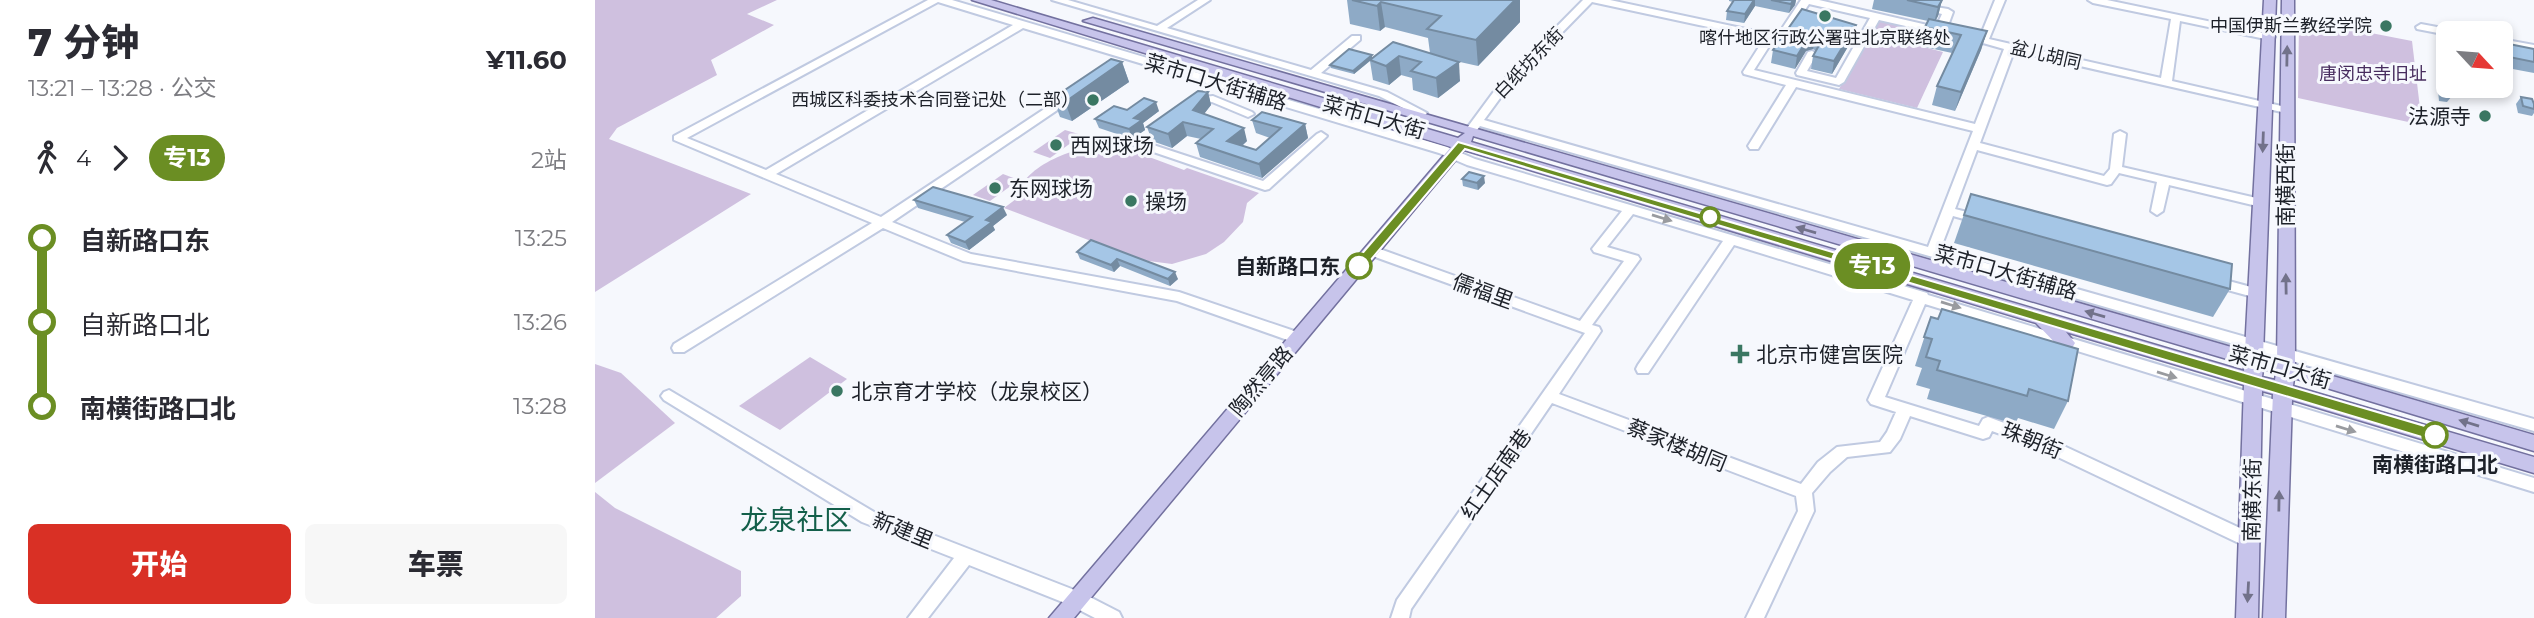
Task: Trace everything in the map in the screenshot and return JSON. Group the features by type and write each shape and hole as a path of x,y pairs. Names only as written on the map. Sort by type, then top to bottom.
{"main road":[{"name":"菜市口大街","path":"978,0 1128,48 1156,53 2255,352 2534,443"},
{"name":"菜市口大街","path":"1017,0 1128,48 1168,35 1274,73 1421,113 1466,137 1610,188 2042,318 2254,392 2534,465"},
{"name":"南横西街","path":"2255,352 2270,0"},
{"name":"南横西街","path":"2282,400 2286,361 2288,0"},
{"path":"1128,48 1168,35"},
{"path":"1274,73 1308,72"},
{"path":"1255,82 1266,97"},
{"name":"陶然亭路","path":"1060,618 1466,137"},
{"path":"1610,188 1630,209"},
{"path":"1738,241 1787,240"},
{"path":"2042,318 2066,343"},
{"name":"南横东街","path":"2247,618 2255,352"},
{"name":"南横东街","path":"2274,618 2282,400"}],"street":[{"path":"935,0 678,138 968,258 1179,297 1298,338"},
{"name":"菜市口大街辅路","path":"941,0 1022,24 1128,48 1266,97 1466,137 1933,251 2255,352"},
{"path":"1057,0 1168,35 1383,94 1421,113"},
{"path":"1168,35 1205,0"},
{"name":"白纸坊东街","path":"1466,137 1502,88 1589,0"},
{"path":"1596,0 1770,37 1748,72 1980,128"},
{"path":"1788,27 1806,0"},
{"name":"盆儿胡同","path":"1806,0 2286,110"},
{"path":"1983,41 2000,0"},
{"path":"2093,0 2270,37"},
{"path":"1920,6 1948,12 1939,31"},
{"path":"1812,54 1801,73 1839,82 1876,16"},
{"path":"2166,83 2176,17"},
{"path":"766,175 1022,24"},
{"path":"2421,27 2436,30"},
{"path":"1852,32 1865,35"},
{"path":"1308,72 1356,38"},
{"path":"2513,44 2534,48"},
{"path":"1933,251 2010,47"},
{"path":"1110,69 1128,48"},
{"path":"1754,146 1793,83"},
{"path":"679,348 881,223 1087,85"},
{"path":"1181,110 1205,98 1253,116 1266,97"},
{"path":"1153,130 1137,143 1265,186 1321,136 1308,132"},
{"path":"1973,145 2107,181 2116,169 2120,134"},
{"name":"菜市口大街辅路","path":"1466,137 1471,162 1922,296 2066,343 2254,392"},
{"path":"2116,169 2261,203"},
{"path":"2157,211 2164,180"},
{"name":"红土店南巷","path":"1400,618 1403,606 1551,397 1633,259 1599,249 1630,209"},
{"path":"1949,211 2003,225"},
{"path":"1643,369 1738,241"},
{"name":"儒福里","path":"1371,251 1589,329"},
{"path":"2203,279 2257,293"},
{"name":"珠朝街","path":"1922,296 1876,400 1983,433 1988,423 2047,445 2251,541"},
{"path":"2286,361 2534,425"},
{"name":"新建里","path":"669,396 868,517 1076,599 1113,618"},
{"name":"蔡家楼胡同","path":"1551,397 1804,492"},
{"path":"2282,400 2534,485"},
{"path":"1755,618 1806,511 1804,492 1824,467 1843,451 1884,448 1894,435 1905,409"},
{"path":"917,618 966,556"}],"green space":[{"path":"595,0 777,0 747,14 774,25 711,60 717,75 617,128 609,139 751,194 595,292"},
{"name":"唐闵忠寺旧址","path":"2299,19 2412,41 2422,125 2298,98"},
{"path":"1878,21 1927,32 1920,46 1943,52 1917,108 1839,89"},
{"name":"西网球场","path":"1065,130 1082,135 1050,158 1033,152"},
{"name":"操场","path":"1109,142 1184,170 1187,168 1259,193 1247,203 1243,222 1224,242 1206,254 1172,264 1141,260 1004,208 1016,199 1021,186 1041,166 1068,153"},
{"name":"东网球场","path":"1003,174 1019,180 990,201 973,195"},
{"path":"810,357 847,379 780,430 739,406"},
{"path":"595,364 621,373 675,423 595,483"},
{"path":"595,492 615,508 741,571 741,596 716,618 595,618"}],"building":[{"path":"1352,0 1515,0 1476,40 1427,29 1441,16 1381,2 1377,6"},
{"path":"1734,0 1754,0 1745,14 1727,11"},
{"path":"1771,0 1793,0 1791,4"},
{"path":"1907,0 1942,0 1938,7"},
{"path":"1802,9 1856,25 1834,61 1813,56 1822,40 1816,36 1808,38 1797,56 1773,50"},
{"path":"1929,19 1987,31 1961,92 1937,86 1961,35 1925,27"},
{"path":"1393,42 1459,62 1436,78 1411,71 1421,62 1399,56 1386,66 1370,60"},
{"path":"2513,45 2534,49 2534,62 2513,58"},
{"path":"1349,49 1372,55 1353,71 1330,65"},
{"path":"1111,59 1122,62 1065,102 1053,98"},
{"path":"1198,91 1208,92 1193,110 1244,128 1227,141 1256,150 1281,128 1252,120 1262,112 1305,124 1259,164 1196,143 1213,129 1183,122 1168,134 1147,127"},
{"path":"2521,97 2532,99 2534,109 2523,106"},
{"path":"1144,98 1156,102 1134,118 1142,120 1129,129 1095,119 1114,106 1127,110"},
{"path":"1469,172 1484,176 1477,183 1462,179"},
{"path":"933,187 1003,207 986,220 992,222 965,242 947,235 972,217 914,200"},
{"path":"1971,194 2232,264 2230,289 1964,215"},
{"path":"1091,240 1175,272 1168,279 1117,259 1111,265 1077,252"},
{"path":"1942,309 2078,349 2068,401 2029,389 2027,396 1937,370 1940,361 1926,357 1932,339 1924,337 1931,317 1938,319"}],"bus line":[{"name":"专13","path":"1359,266 1462,144 1481,152 1712,218 2435,435"}],"place":[{"name":"喀什地区行政公署驻北京联络处","path":"1825,16"},
{"name":"中国伊斯兰教经学院","path":"2386,26"},
{"name":"西城区科委技术合同登记处（二部）","path":"1093,100"},
{"name":"法源寺","path":"2485,116"},
{"name":"西网球场","path":"1056,145"},
{"name":"东网球场","path":"995,188"},
{"name":"操场","path":"1131,201"},
{"name":"自新路口东","path":"1359,266"},
{"name":"北京市健宫医院","path":"1740,354"},
{"name":"北京育才学校（龙泉校区）","path":"837,391"},
{"name":"南横街路口北","path":"2435,435"}],"district":[{"name":"龙泉社区","path":"796,520"}]}
